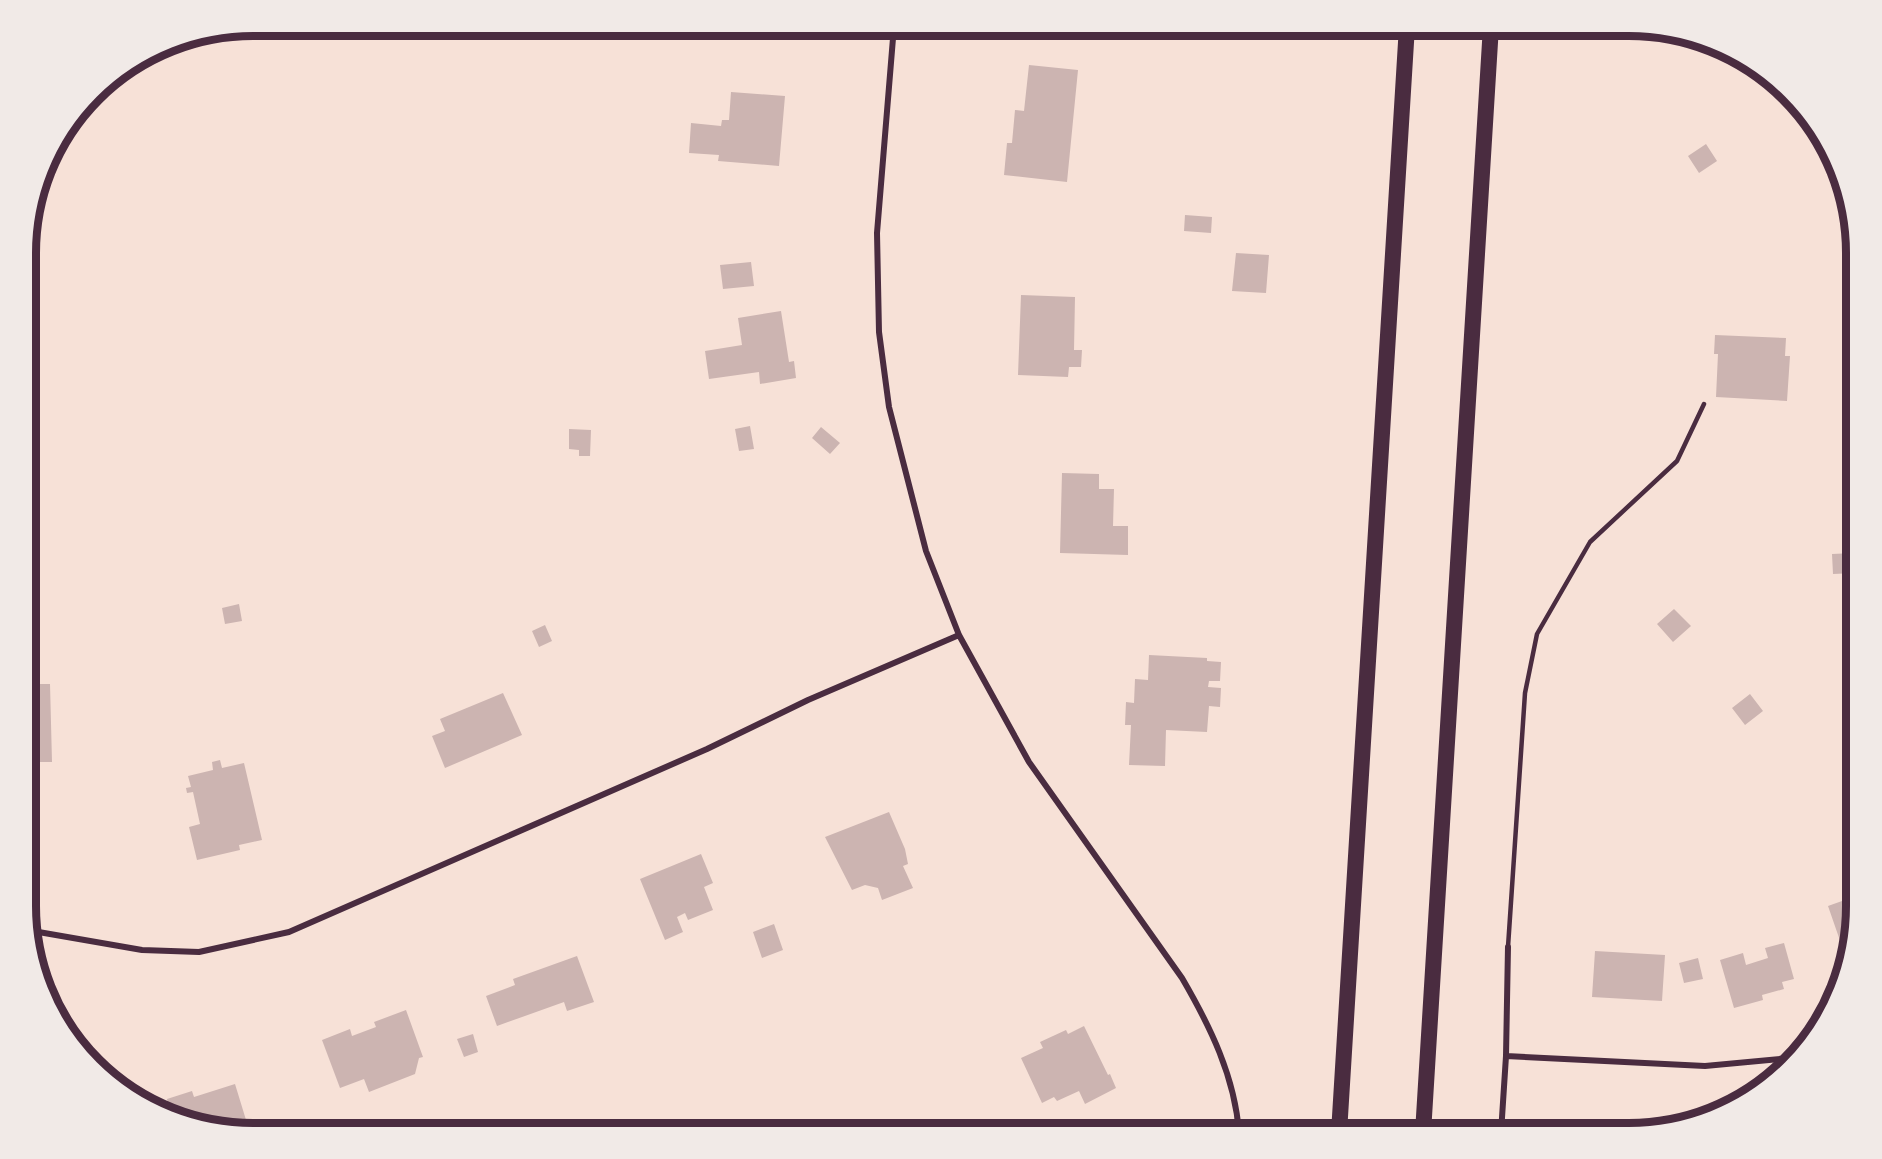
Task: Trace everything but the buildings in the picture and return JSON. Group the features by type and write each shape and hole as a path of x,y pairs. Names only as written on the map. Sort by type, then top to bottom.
{"highway":[{"path":"1340,1123 1406,36"},
{"path":"1424,1123 1490,36"}],"street":[{"path":"893,36 877,233 879,332 889,407 926,551 958,635 1029,762 1182,978 1199,1006 1222,1058 1238,1123"},
{"path":"38,932 142,950 199,952 289,932 707,749 808,700 958,635"},
{"path":"1502,1123 1506,1056 1508,946"},
{"path":"1506,1056 1705,1066 1782,1059"}],"lane":[{"path":"1508,946 1525,693 1537,634 1590,542 1677,461 1704,404"}]}
